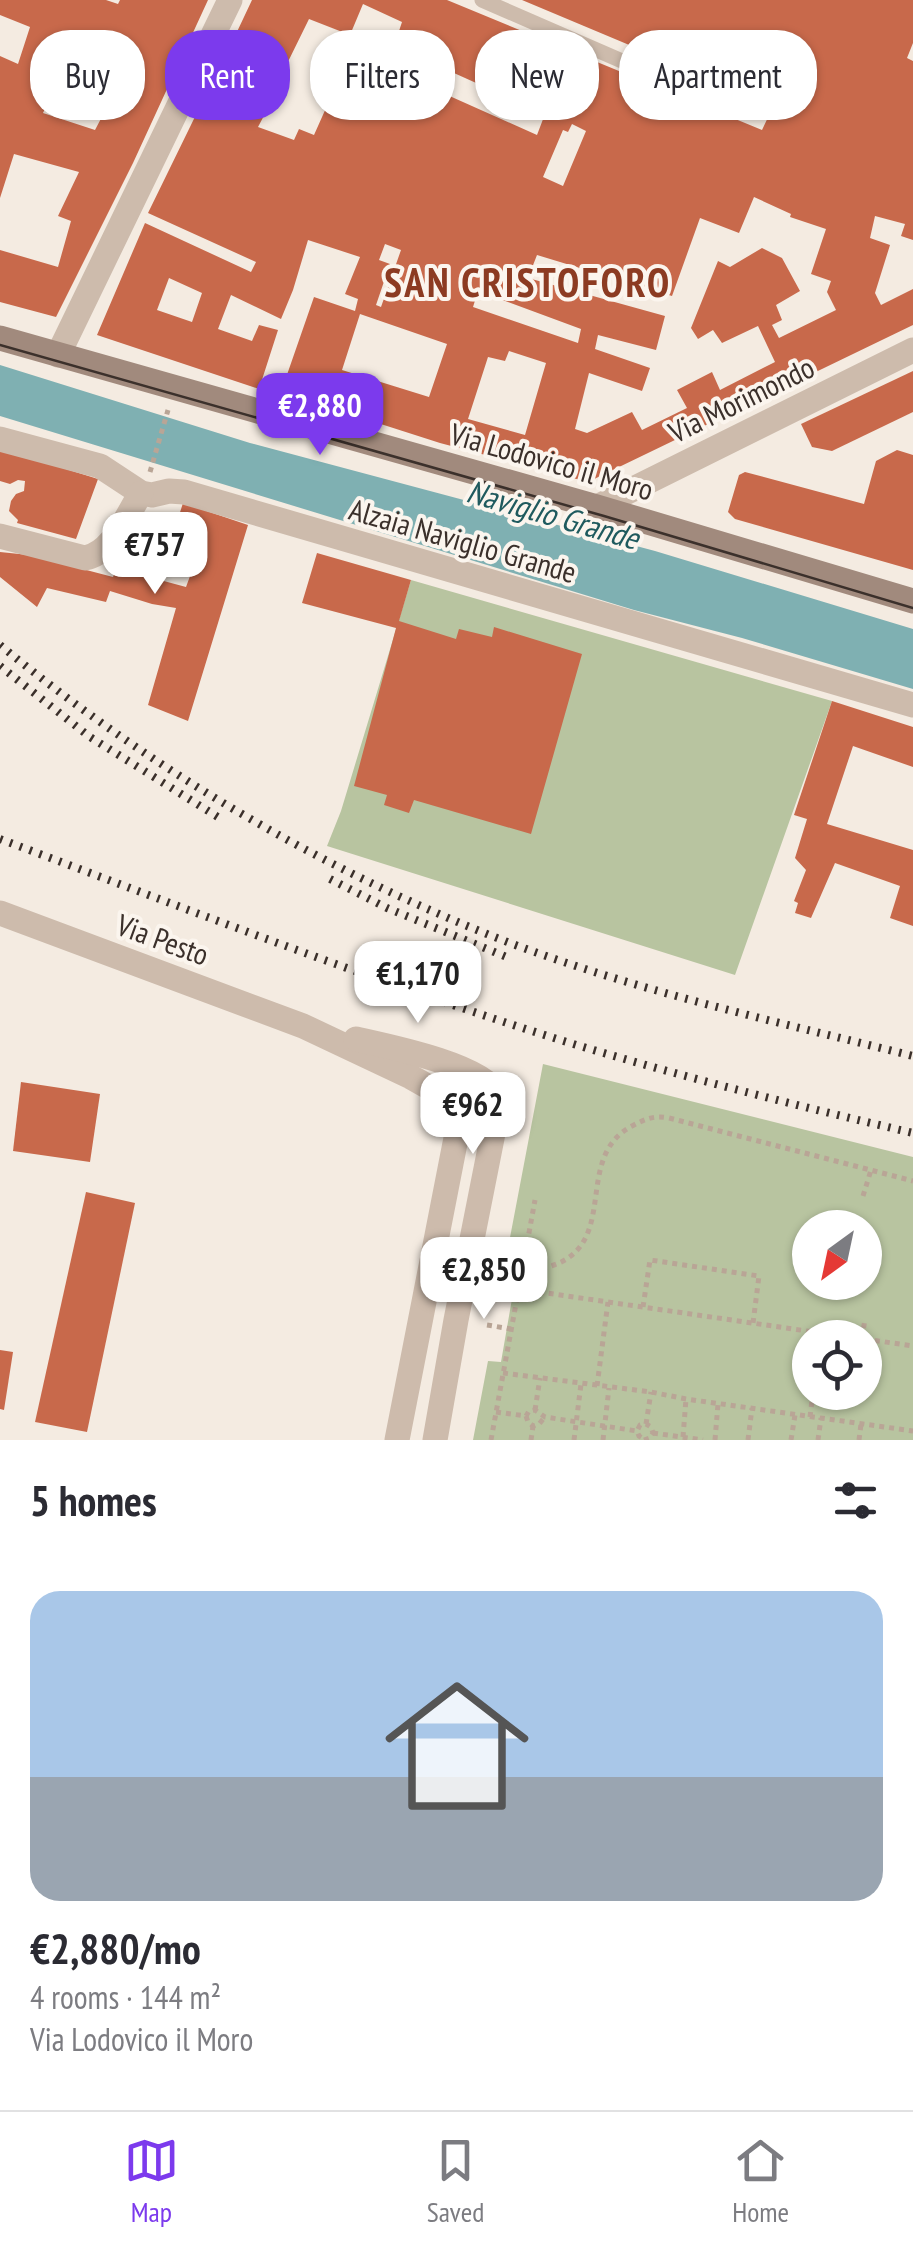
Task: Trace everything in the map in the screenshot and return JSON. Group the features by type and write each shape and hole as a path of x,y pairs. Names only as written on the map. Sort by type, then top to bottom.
{"street":[{"path":"58,355 230,0"},
{"name":"Via Lodovico il Moro","path":"0,338 597,506 913,601"},
{"name":"Via Morimondo","path":"597,506 913,350"},
{"path":"0,439 100,466 141,493 110,542 93,556 84,558 0,536"},
{"name":"Alzaia Naviglio Grande","path":"141,493 184,492 913,705"},
{"name":"Via Pesto","path":"0,913 303,1026 411,1077 450,1100 456,1114 457,1134 446,1186"},
{"name":"Via Pesto","path":"303,1026 416,1054 482,1078 496,1093 498,1108 481,1195"},
{"path":"396,1440 446,1186 457,1182 474,1187 481,1195 435,1440"}],"lane":[{"path":"482,0 619,60"}],"path":[{"path":"151,468 169,408"},
{"path":"522,1271 553,1266 586,1239 593,1222 605,1151 622,1132 654,1117 913,1181"},
{"path":"864,1196 871,1170"},
{"path":"491,1440 535,1200"},
{"path":"643,1307 650,1260 760,1276 753,1323"},
{"path":"518,1289 792,1330"},
{"path":"597,1386 608,1302"},
{"path":"487,1325 511,1329"},
{"path":"882,1341 913,1346"},
{"path":"503,1373 913,1431"},
{"path":"535,1410 540,1378"},
{"path":"574,1440 581,1384"},
{"path":"603,1440 608,1388"},
{"path":"646,1424 651,1392"},
{"path":"683,1439 686,1399"},
{"path":"715,1440 718,1404"},
{"path":"748,1440 752,1408"},
{"path":"526,1416 535,1410"},
{"path":"535,1410 545,1417 637,1430"},
{"path":"810,1417 811,1410"},
{"path":"496,1412 526,1416"},
{"path":"791,1440 795,1415"},
{"path":"526,1416 533,1426"},
{"path":"533,1426 545,1417"},
{"path":"818,1440 821,1418"},
{"path":"646,1424 653,1433 644,1440 637,1430 646,1424"},
{"path":"859,1440 861,1424"},
{"path":"531,1440 533,1426"},
{"path":"899,1440 900,1430"},
{"path":"653,1433 703,1440"}],"green space":[{"path":"411,580 832,701 735,975 327,846"},
{"path":"543,1064 913,1157 913,1440 473,1440 488,1361 501,1362 513,1293 500,1290"}],"water":[{"path":"0,365 250,443 655,551 913,629 913,689 634,610 0,416"}],"building":[{"path":"0,0 106,0 118,4 120,0 208,0 194,30 165,30 165,93 56,317 0,302 0,250 58,267 71,221 58,216 79,172 14,154 0,198 0,56 18,64 30,27 0,15"},
{"path":"252,0 447,0 520,30 475,30 475,82 455,73 455,30 399,30 402,22 363,4 352,30 337,30 309,19 290,58 290,30 238,30"},
{"path":"522,0 913,0 913,43 907,58 913,61 913,240 901,236 905,224 875,216 870,238 890,245 875,293 881,305 913,289 913,325 588,482 440,443 281,392 314,297 355,311 358,299 345,294 360,257 308,240 281,319 231,295 218,329 252,341 259,325 278,330 259,389 97,335 145,223 251,272 256,262 148,213 193,120 262,120 258,127 294,140 299,129 314,135 321,120 455,120 455,98 475,107 475,120 503,120 537,135 543,120 599,120 599,63 619,71 619,120 738,120 762,130 767,120 817,120 817,30 619,30 619,41","holes":["572,124 586,131 563,186 543,177 563,130 568,132","754,197 791,214 790,217 826,229 811,274 831,281 827,292 836,310 779,338 772,325 782,320 776,305 800,291 782,258 762,248 730,267 718,261 691,328 698,339 713,330 722,343 758,326 775,362 720,390 712,372 677,390 687,408 642,430 632,412 587,433 575,429 589,373 642,391 650,368 595,349 598,335 656,350 665,316 528,278 537,255 672,296 700,218 739,233","385,244 401,250 381,307 376,305 390,264 379,260","169,278 202,293 192,322 157,310","478,291 581,329 578,343 473,307","360,314 447,344 429,397 342,370","509,351 546,363 525,435 468,419 488,357 505,361"]},
{"path":"913,371 913,412 832,451 812,447 801,424"},
{"path":"5,450 98,479 76,539 17,523 9,511 16,494 24,491 25,481 0,481 0,452"},
{"path":"897,450 913,455 913,570 735,519 728,512 739,475 745,472 864,504 876,461"},
{"path":"183,503 248,525 188,721 148,705 176,608 110,591 106,602 47,588 37,607 0,577 0,552 29,555 113,577 126,547 166,558 160,580 186,587 203,541 174,531"},
{"path":"317,553 411,580 399,621 456,639 459,629 492,637 494,627 582,654 531,834 414,800 409,813 384,805 387,795 354,786 396,628 302,603"},
{"path":"832,701 913,727 913,767 853,746 827,824 913,850 913,926 890,918 900,886 835,863 811,918 795,913 798,903 794,901 806,870 795,858 807,819 794,815"},
{"path":"21,1082 100,1094 90,1162 13,1151"},
{"path":"86,1192 135,1203 87,1432 35,1422"},
{"path":"0,1350 13,1352 4,1410 0,1409"}],"tram line":[{"path":"0,345 913,608"}],"railway":[{"path":"0,645 118,735 243,815 441,915 609,977 913,1056"},
{"path":"0,666 90,737 221,819"},
{"path":"0,839 498,1020 698,1079 913,1133"},
{"path":"330,879 387,908 509,958"}],"district":[{"name":"SAN CRISTOFORO","path":"528,282"}],"water label":[{"name":"Naviglio Grande","path":"553,514"}]}
